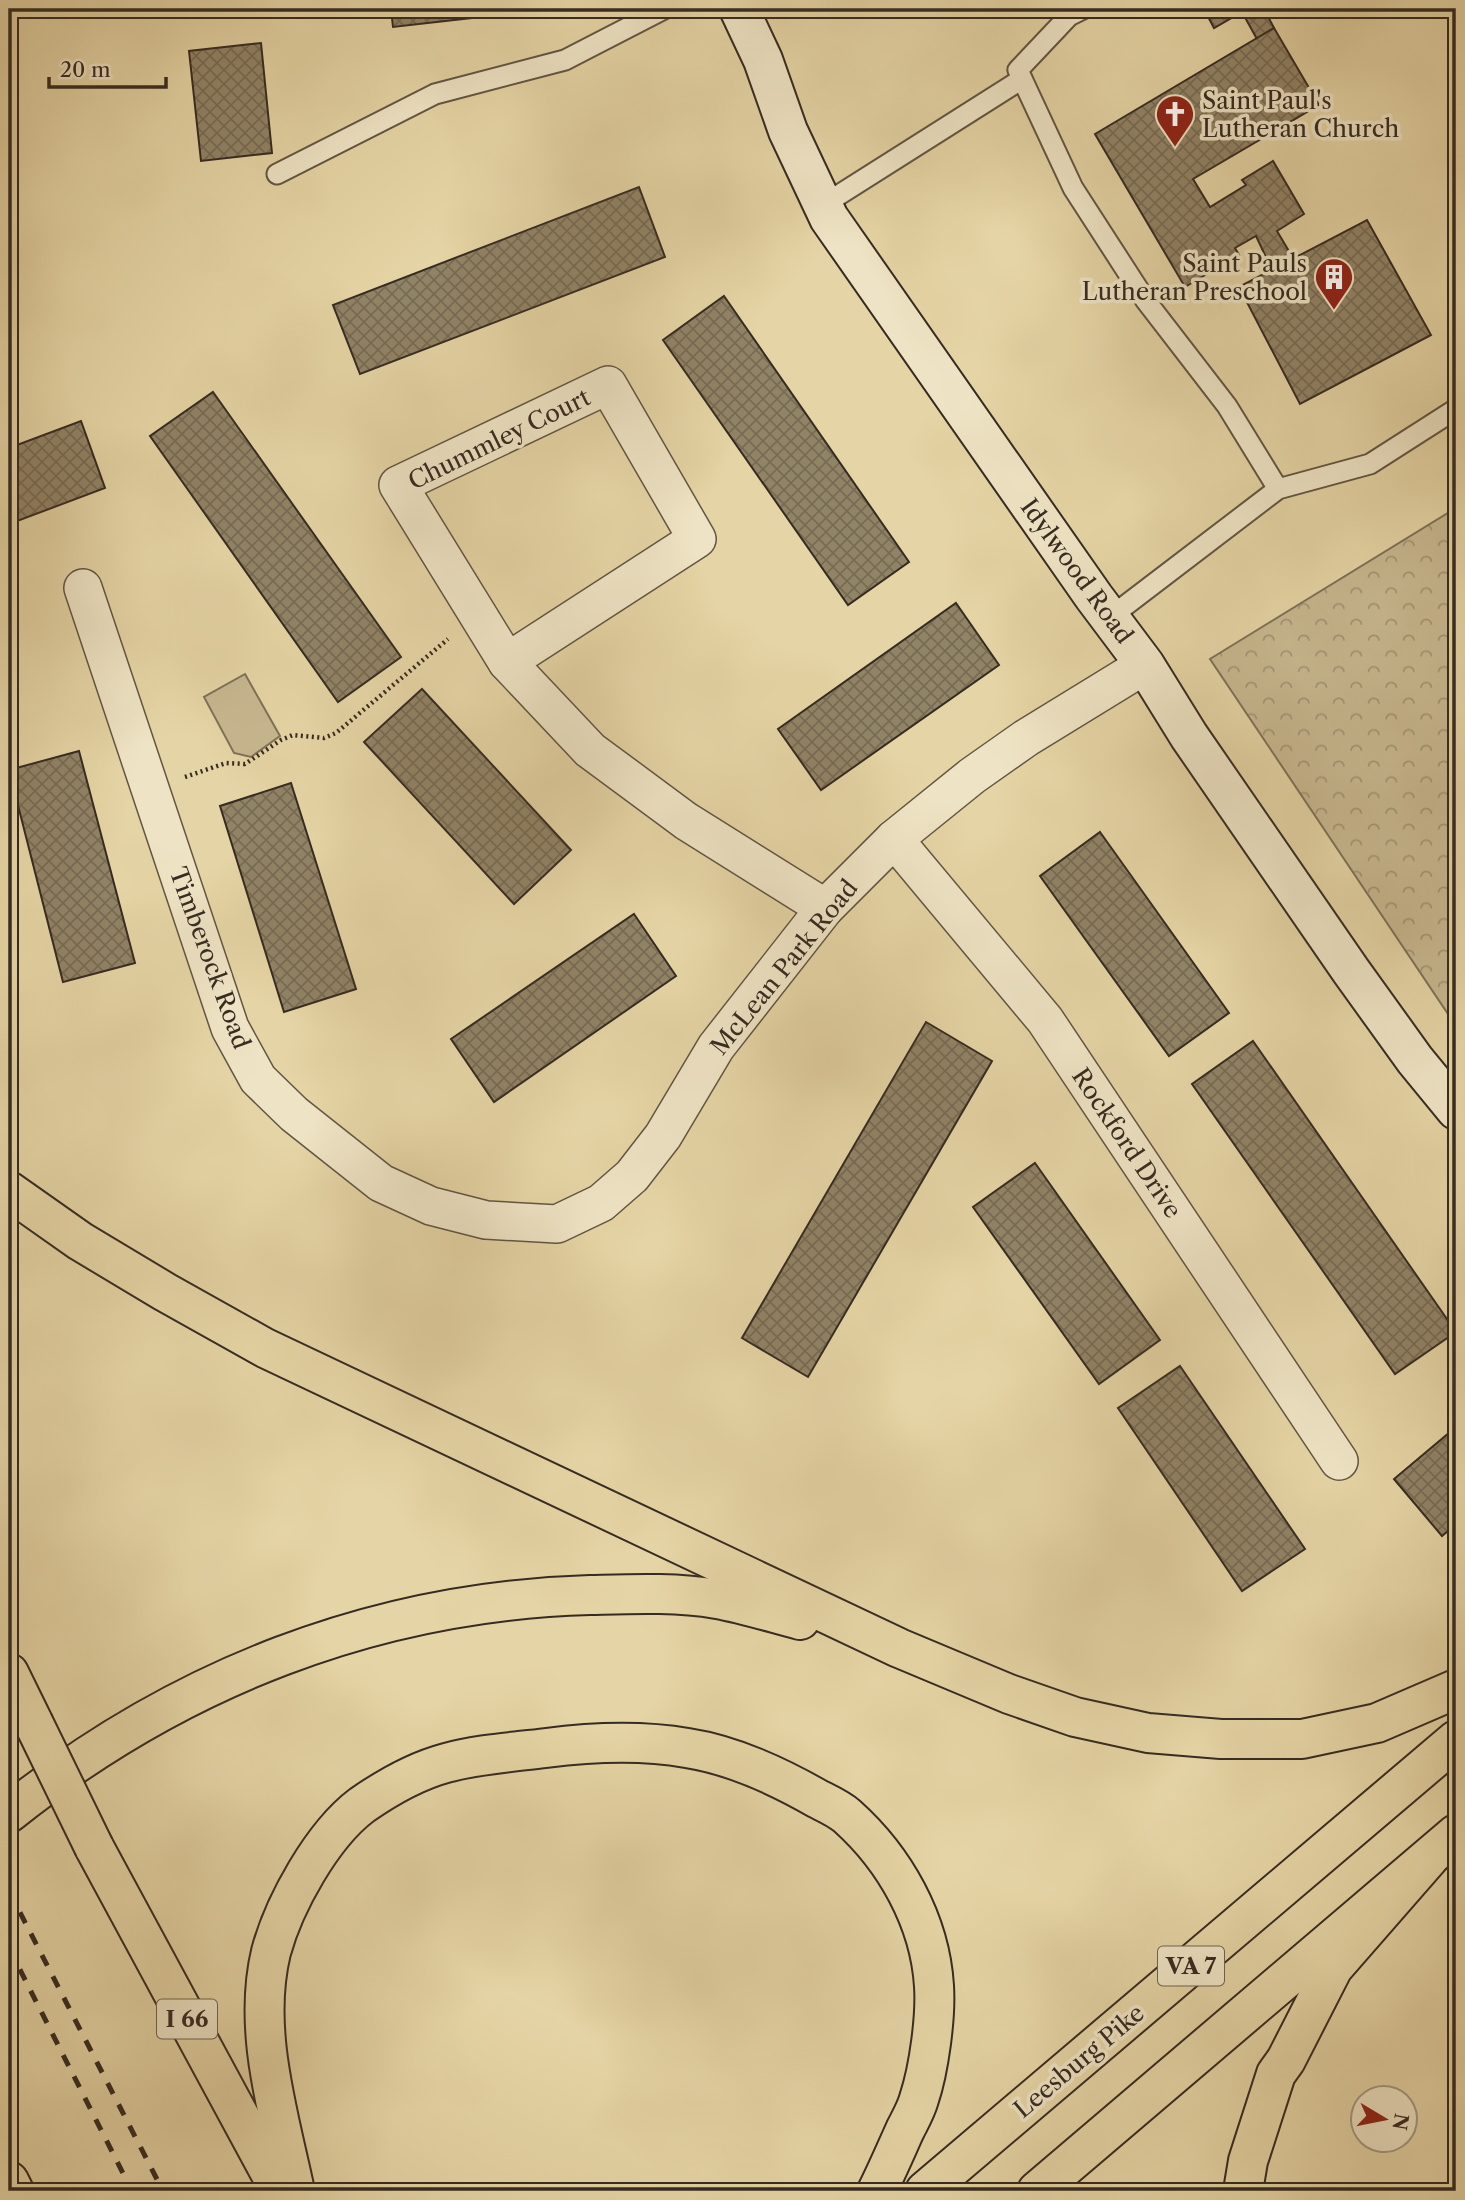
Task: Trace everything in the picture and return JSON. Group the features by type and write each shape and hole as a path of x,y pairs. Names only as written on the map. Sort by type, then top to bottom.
{"main road":[{"name":"Idylwood Road","path":"739,9 763,60 788,131 823,205 845,241 1145,665 1189,736 1351,971 1415,1060 1456,1110"},
{"path":"9,1191 91,1247 265,1348 899,1648 1009,1694 1074,1717 1148,1733 1209,1738 1302,1739 1377,1723 1456,1689"},
{"path":"9,1813 112,1741 153,1716 226,1679 270,1659 362,1628 458,1607 546,1597 657,1594 717,1599 899,1648"},
{"name":"I 66","path":"9,1673 94,1847 280,2191"},
{"name":"Leesburg Pike","path":"925,2191 1456,1740"},
{"path":"295,2191 264,2039 264,2006 271,1954 283,1918 309,1867 338,1828 360,1807 398,1782 446,1763 582,1744 616,1742 686,1747 789,1782 845,1814 880,1850 908,1892 926,1939 934,1986 933,2031 919,2099 877,2191"},
{"path":"1243,2191 1248,2161 1276,2074 1286,2060 1333,1968 1443,1846"},
{"name":"VA 7","path":"1037,2191 1443,1846"},
{"path":"9,2181 14,2191"}],"street":[{"name":"Chummley Court","path":"507,662 697,538 608,385 398,485 507,662 590,750 686,821 825,908"},
{"name":"Timberock Road","path":"83,589 230,1028 258,1079 294,1114 381,1183 431,1206 486,1220 557,1224"},
{"name":"McLean Park Road","path":"557,1224 601,1203 632,1176 663,1136 716,1047 825,908 894,839 972,776 1026,738 1145,665"},
{"name":"Rockford Drive","path":"894,839 1045,1020 1339,1461"}],"lane":[{"path":"277,174 435,94 565,60 664,9"},
{"path":"1083,9 1069,16 1018,70 1073,188 1146,300 1227,406 1278,489"},
{"path":"823,205 1022,79"},
{"path":"1110,618 1278,489 1370,464 1456,409"}],"path":[{"path":"150,788 226,763 245,764 293,735 324,738 336,733 430,652 480,616"}],"green space":[{"path":"1456,508 1456,1026 1210,659"},
{"path":"245,674 280,736 251,757 234,753 204,697"}],"building":[{"path":"391,9 488,9 489,16 393,27"},
{"path":"1204,9 1264,9 1274,28 1257,39 1242,12 1214,28"},
{"name":"Saint Paul's Lutheran Church","path":"1274,28 1319,105 1193,179 1210,207 1246,185 1242,180 1273,161 1304,214 1277,231 1293,258 1272,270 1256,236 1235,248 1239,255 1185,287 1095,134"},
{"path":"261,43 272,153 201,161 189,51"},
{"path":"639,187 665,257 360,374 333,305"},
{"name":"Saint Pauls Lutheran Preschool","path":"1367,220 1431,335 1300,404 1239,287"},
{"path":"724,296 909,562 848,605 663,340"},
{"path":"213,392 401,657 338,702 150,436"},
{"path":"81,421 105,488 9,524 9,448"},
{"path":"956,603 999,665 821,790 778,729"},
{"path":"422,689 571,850 514,904 364,742"},
{"path":"79,751 135,963 63,982 9,770"},
{"path":"291,783 356,989 284,1012 220,806"},
{"path":"1100,832 1229,1013 1169,1056 1040,876"},
{"path":"634,914 676,976 494,1102 451,1039"},
{"path":"926,1022 992,1061 808,1377 742,1338"},
{"path":"1253,1041 1456,1332 1395,1374 1192,1084"},
{"path":"1035,1163 1160,1340 1099,1384 973,1207"},
{"path":"1180,1366 1305,1549 1242,1591 1118,1408"},
{"path":"1456,1427 1456,1524 1442,1536 1394,1479"}],"railway":[{"path":"9,1891 163,2191"},
{"path":"9,1948 132,2191"}],"place":[{"name":"Saint Paul's Lutheran Church","path":"1175,148"},
{"name":"Saint Pauls Lutheran Preschool","path":"1334,311"}]}
